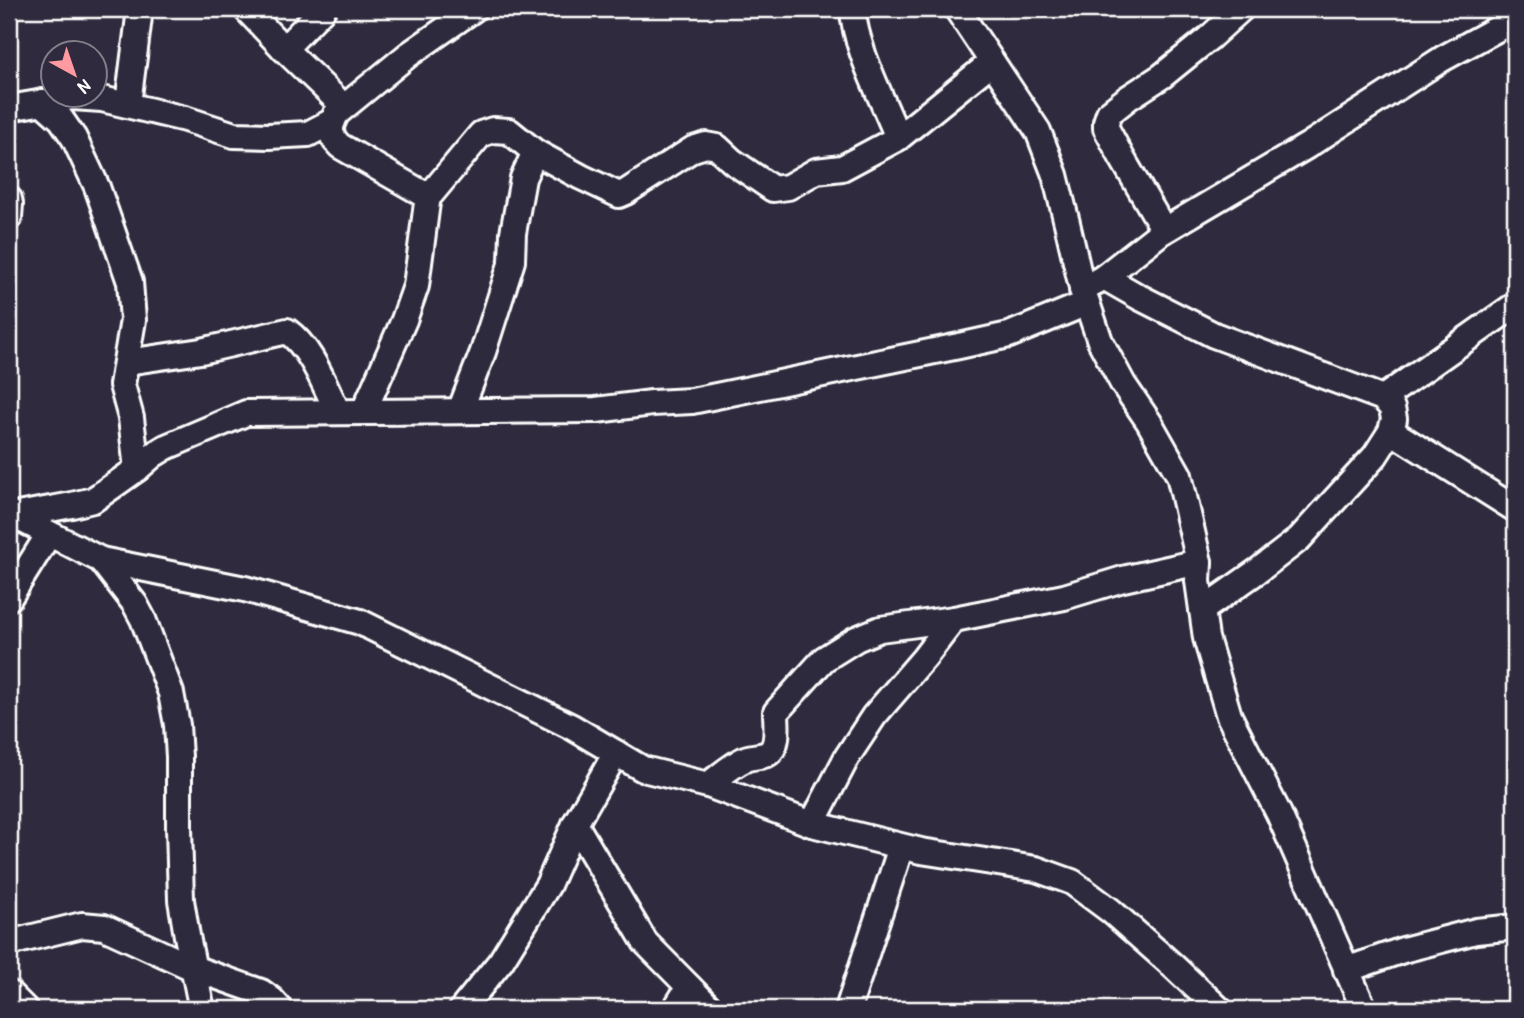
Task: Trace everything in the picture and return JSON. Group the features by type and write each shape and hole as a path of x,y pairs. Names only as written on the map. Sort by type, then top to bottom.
{"street":[{"path":"128,104 138,9"},
{"path":"246,9 335,98 338,104 331,134 333,139 388,175 428,195"},
{"path":"284,49 323,9"},
{"path":"108,100 185,119 234,135 308,134 334,118 408,55 474,9"},
{"path":"853,9 865,58 898,138"},
{"path":"957,9 1038,131 1055,175 1085,296 1100,341 1179,475 1199,562 1198,581 1206,638 1228,716 1279,814 1364,1009"},
{"path":"1164,230 1106,128 1109,113 1171,68 1241,9"},
{"path":"10,514 93,500 138,470 166,447 246,413 596,410 692,401 1009,335 1085,296 1104,277 1164,230 1307,145 1442,59 1515,19"},
{"path":"364,411 416,286 428,195 481,134 493,130 509,131 536,152 619,195 693,149 706,145 716,147 773,189 788,187 816,171 842,168 898,138 992,62"},
{"path":"9,108 38,103"},
{"path":"48,108 74,138 97,187 130,282 133,320 122,385 131,418 138,470"},
{"path":"460,411 483,352 512,261 513,233 523,178 536,152"},
{"path":"9,199 9,217"},
{"path":"1104,277 1214,335 1383,398 1392,408 1394,419 1391,431 1375,456 1299,539 1202,610"},
{"path":"1383,398 1515,305"},
{"path":"127,362 201,351 287,331 307,351 338,411"},
{"path":"1391,431 1515,509"},
{"path":"10,514 101,560 245,589 360,622 572,727 643,769 708,785 812,824 901,847 1036,869 1072,882 1111,911 1219,1009"},
{"path":"9,598 49,534"},
{"path":"101,560 135,604 143,619 171,693 179,757 181,900 200,1009"},
{"path":"708,785 738,762 767,754 773,749 776,712 824,659 856,639 880,629 954,619 1065,597 1123,579 1199,562"},
{"path":"812,824 847,757 874,716 954,619"},
{"path":"462,1009 501,961 548,885 575,824 616,753"},
{"path":"575,824 645,942 711,1009"},
{"path":"848,1009 901,847"},
{"path":"9,943 82,925 104,927 193,968 261,992 280,1009"},
{"path":"1346,970 1403,950 1476,931 1515,927"},
{"path":"675,1009 689,987"},
{"path":"9,993 24,1009"}]}
